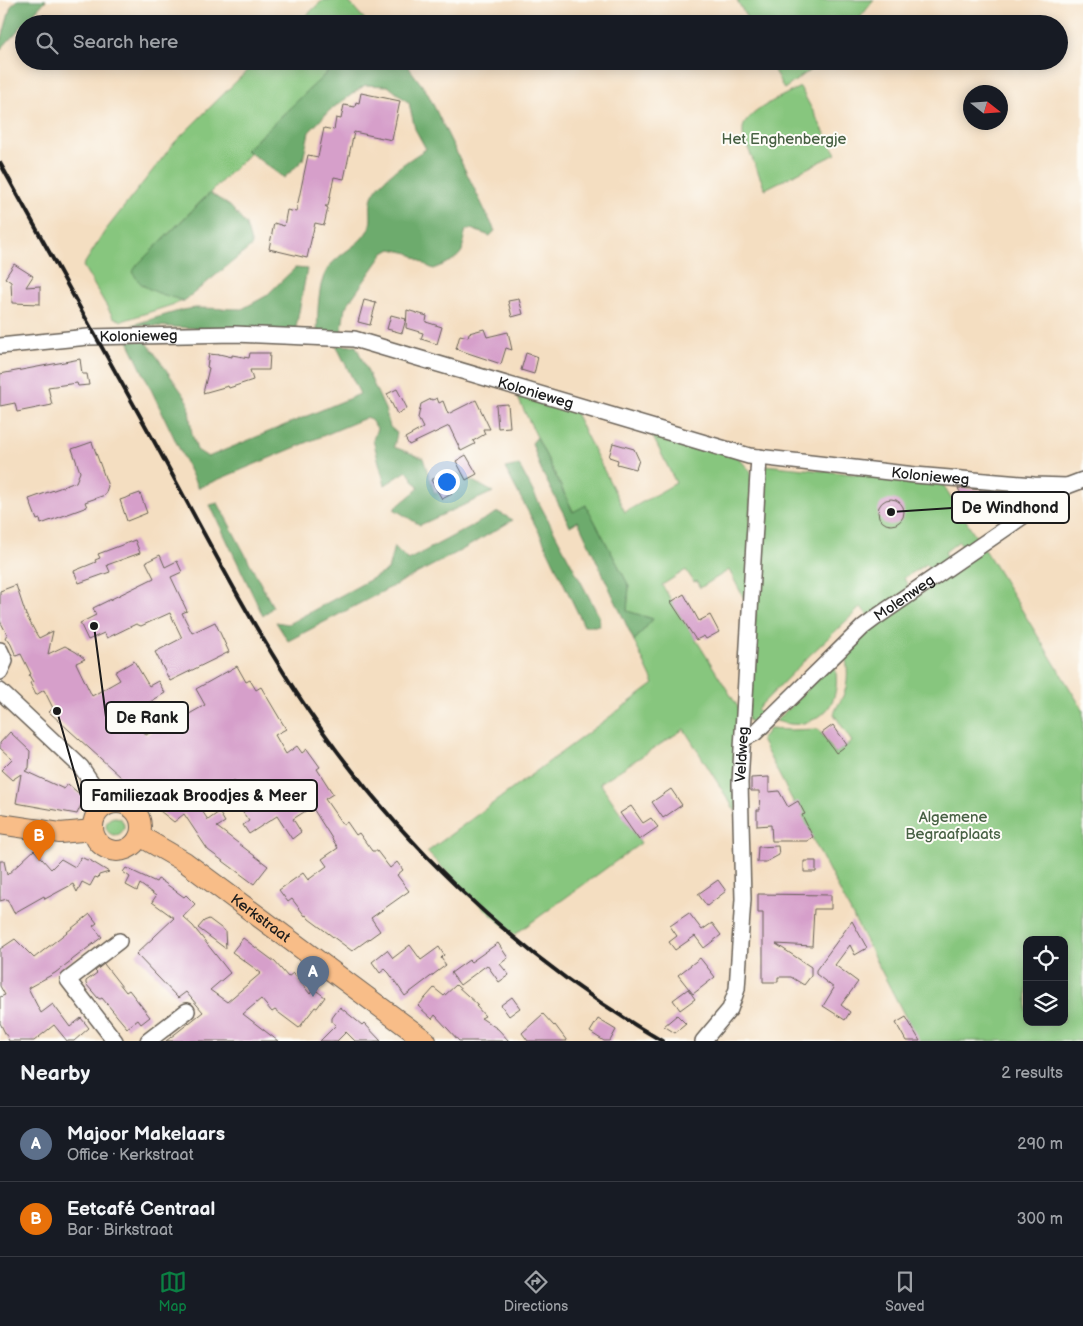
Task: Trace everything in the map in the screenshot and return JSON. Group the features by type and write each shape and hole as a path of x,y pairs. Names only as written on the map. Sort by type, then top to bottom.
{"main road":[{"path":"117,802 132,807 141,820 140,836 130,848 116,851 102,846 97,841 93,830 94,820 97,813 107,805 117,802"},
{"path":"0,824 60,833 93,830"},
{"name":"Kerkstraat","path":"140,836 184,862 426,1041"}],"street":[{"name":"Kolonieweg","path":"0,346 88,338 226,334 354,339 730,451 759,457 915,476 1067,486"},
{"name":"Veldweg","path":"703,1041 730,1009 738,989 743,899 740,783 759,457"},
{"name":"Molenweg","path":"743,739 755,733 863,626 1067,486 1083,480"},
{"path":"0,650 5,661 0,672"},
{"path":"0,691 81,767 107,805"},
{"path":"115,1041 68,980 119,941"},
{"path":"148,1041 187,1011"}],"green space":[{"path":"18,0 46,0 32,15 15,15 15,34 0,50 0,45 11,6"},
{"path":"323,0 347,0 361,15 307,15"},
{"path":"737,0 874,0 862,15 745,15"},
{"path":"248,70 330,70 246,150 250,153 136,266 142,285 184,301 122,321 113,317 83,266 105,231 175,142"},
{"path":"330,70 411,70 427,92 495,231 490,236 471,229 466,230 460,254 434,269 409,253 391,249 384,253 345,308 341,335 317,334 321,284 329,266 359,241 368,230 371,222 372,197 381,183 426,149 415,129 409,103 388,86 365,85 330,110 309,132 303,160 284,178 246,150"},
{"path":"774,70 810,70 784,89"},
{"name":"Het Enghenbergje","path":"800,87 836,154 765,189 743,136 743,128 751,116 759,110"},
{"path":"210,193 230,206 246,225 252,246 184,301 154,291 141,284 133,272 136,266"},
{"path":"295,268 307,269 295,333 132,325 182,310 196,308 242,309 266,296"},
{"path":"128,341 146,341 188,401 192,434 197,450 208,457 360,394 336,345 356,346 385,409 390,427 397,433 394,447 423,458 435,494 458,473 493,492 420,525 394,509 419,488 407,471 385,485 373,440 377,428 368,417 198,488"},
{"path":"514,390 572,407 625,512 676,483 649,429 737,456 751,472 748,606 729,570 700,588 697,581 694,582 686,570 662,585 741,712 736,812 684,729 600,783 641,843 514,935 467,893 427,852 654,684 634,641 653,619 627,611 629,586 586,505 574,513"},
{"path":"537,437 573,512 586,505 629,586 627,611 653,619 634,641 578,521 570,526 541,470 532,443"},
{"path":"519,465 599,616 599,626 584,626 541,536 505,468"},
{"path":"765,465 942,483 979,541 965,550 959,541 945,552 949,560 932,571 926,564 904,578 909,588 869,617 861,607 757,709 765,717 756,724 749,721 747,715 761,554"},
{"path":"218,503 273,607 263,616 210,505"},
{"path":"498,512 513,520 462,550 288,641 276,622 288,624 388,570 394,546 408,560"},
{"name":"Algemene Begraafplaats","path":"984,548 1083,710 1083,1041 918,1041 761,740 769,729 818,729 835,753 852,742 834,714 843,696 847,681 845,654 854,641"},
{"path":"834,662 836,688 831,704 826,711 819,717 801,724 776,721"},
{"path":"115,817 121,820 124,826 121,832 115,835 109,832 106,826 109,820"}],"building":[{"path":"361,93 400,101 392,140 354,132 344,179 334,177 328,206 325,206 328,208 324,225 315,223 307,258 269,249 274,223 284,226 287,210 296,212 308,155 318,157 324,128 334,130 336,118 341,119 344,105 355,107 356,102 359,103"},
{"path":"14,264 33,276 26,287 40,286 40,304 12,303 11,282 5,278"},
{"path":"519,299 523,314 512,317 508,301"},
{"path":"364,300 376,303 370,325 358,322"},
{"path":"407,310 427,316 426,322 442,327 437,344 421,339 423,333 406,328"},
{"path":"391,315 406,319 402,333 387,329"},
{"path":"484,329 487,337 508,332 512,350 506,348 501,364 456,349 460,335 468,337 469,333"},
{"path":"250,353 270,353 269,370 250,370 253,380 229,388 228,386 203,393 209,368 207,367 209,354 249,358"},
{"path":"526,353 538,357 534,374 521,370"},
{"path":"80,359 82,374 87,374 89,385 78,386 77,383 48,387 52,405 17,412 15,403 0,406 0,374"},
{"path":"397,389 407,408 397,414 387,394"},
{"path":"437,398 439,403 443,401 448,414 476,400 490,429 483,429 485,434 473,441 475,444 461,451 449,426 409,445 405,438 423,428 418,418 421,404"},
{"path":"508,404 510,427 498,428 496,405"},
{"path":"92,442 108,486 105,495 85,502 87,507 41,524 40,519 37,520 29,499 76,482 80,472 72,449"},
{"path":"613,443 634,449 639,460 636,469 617,464 618,460 609,457"},
{"path":"466,455 477,474 466,480 456,461"},
{"path":"441,475 452,494 442,499 431,480"},
{"path":"958,488 995,491 965,503"},
{"path":"1011,492 1016,493 1022,504 1005,513 998,501"},
{"path":"140,493 147,513 127,521 120,500"},
{"path":"891,499 900,503 904,512 900,521 891,525 882,521 878,512 882,503"},
{"path":"135,540 140,553 107,565 110,572 79,583 74,571 96,562 95,560 100,558 98,554"},
{"path":"160,555 165,567 177,561 182,572 171,577 187,611 182,613 192,633 215,622 229,652 170,681 155,652 182,638 170,613 141,626 136,624 107,638 104,633 88,640 80,623 96,615 93,608 154,578 146,562"},
{"path":"16,585 26,615 39,638 53,631 48,654 65,646 85,659 76,663 92,696 120,680 115,672 134,661 149,686 158,681 165,693 133,712 146,735 167,723 163,717 172,712 177,721 205,705 196,689 237,666 246,682 250,680 256,690 261,687 286,729 275,735 286,754 297,746 302,753 307,749 320,767 317,769 333,794 325,799 343,825 347,822 356,835 359,833 372,851 377,851 390,868 397,862 403,870 397,875 409,891 371,918 380,931 352,951 305,916 292,899 288,902 279,890 303,873 308,880 327,866 322,859 338,848 312,807 293,819 301,832 292,839 277,816 249,834 243,825 249,821 239,807 248,801 234,781 197,803 208,820 219,812 225,822 217,827 268,866 254,884 208,850 184,814 174,822 160,811 148,806 141,795 49,712 53,708 44,690 36,695 30,683 33,682 29,675 31,674 21,654 16,656 9,640 5,638 7,634 0,621 0,591"},
{"path":"684,594 699,621 710,615 719,632 706,639 704,636 696,640 671,602"},
{"path":"833,725 847,745 836,753 822,733"},
{"path":"10,732 30,751 29,768 25,771 64,789 68,784 84,798 77,814 16,803 21,774 12,780 1,770 12,759 0,748 0,743"},
{"path":"769,777 769,792 779,791 788,807 798,801 805,814 802,815 813,837 807,841 772,841 771,825 757,826 757,810 760,810 759,791 751,791 751,778"},
{"path":"671,789 682,805 663,818 652,802"},
{"path":"631,806 643,823 651,818 658,827 639,840 620,813"},
{"path":"778,846 779,855 766,862 757,862 758,847"},
{"path":"34,850 51,869 61,859 75,867 81,857 87,860 90,859 109,872 99,875 98,878 95,877 90,886 82,882 77,892 73,884 45,899 44,896 14,913 7,899 0,901 0,861 4,861 7,875"},
{"path":"804,861 816,861 816,872 804,872"},
{"path":"126,868 156,882 158,879 162,881 184,897 186,895 195,904 183,917 193,926 230,973 210,990 227,1002 261,973 232,952 243,938 275,962 288,977 293,973 310,994 314,989 325,997 299,1028 275,1010 272,1012 261,999 243,1014 278,1041 166,1041 203,1012 186,992 178,998 136,954 174,918 152,902 156,896 140,884 137,891 126,885 130,877 123,872"},
{"path":"718,880 726,891 707,906 698,894"},
{"path":"758,894 831,895 831,909 814,909 812,946 776,944 811,967 811,976 804,985 791,977 778,977 778,982 763,982 763,913 758,913"},
{"path":"689,913 702,930 712,923 721,935 704,948 695,936 675,950 669,942 677,936 670,926"},
{"path":"90,914 97,923 93,926 102,937 55,973 28,988 41,1013 53,1004 70,1027 81,1018 89,1028 74,1041 67,1041 54,1025 34,1041 9,1041 0,1023 0,997 5,995 0,986 0,949 15,939 34,958"},
{"path":"209,919 225,931 226,949 198,928 204,921"},
{"path":"852,921 867,948 855,955 850,945 835,965 858,982 841,1005 850,1012 845,1020 823,1006 834,988 816,974 816,970"},
{"path":"498,943 508,958 500,964 509,975 499,982 487,965 460,985 451,973"},
{"path":"410,945 421,960 439,947 444,955 441,958 446,965 405,996 389,973 385,969 380,973 372,962 387,950 393,958"},
{"path":"700,958 715,977 693,994 678,975"},
{"path":"104,964 126,992 129,990 150,1017 141,1024 138,1020 127,1028 102,998 98,998 86,984 86,981 97,973 95,971"},
{"path":"456,985 478,1005 476,1006 485,1016 481,1018 498,1029 509,1041 459,1041 435,1015 432,1019 418,1006 434,988 444,996"},
{"path":"688,989 695,999 680,1010 673,1000"},
{"path":"512,997 520,1008 509,1016 501,1005"},
{"path":"340,1007 362,1025 364,1023 381,1041 355,1041 346,1032 337,1041 320,1041 336,1025 332,1022 332,1018"},
{"path":"543,1014 555,1025 567,1041 528,1041 522,1033"},
{"path":"677,1015 686,1024 675,1033 664,1026"},
{"path":"906,1017 920,1041 906,1041 896,1023"},
{"path":"598,1019 616,1030 610,1041 604,1041 590,1032"}],"railway":[{"path":"0,163 241,600 277,662 332,744 371,794 413,842 458,888 506,931 556,971 662,1041"}],"place":[{"name":"De Windhond","path":"891,512"},
{"name":"De Rank","path":"94,626"},
{"name":"Familiezaak Broodjes & Meer","path":"57,711"},
{"name":"Eetcafé Centraal","path":"39,861"},
{"name":"Majoor Makelaars","path":"313,997"}]}
